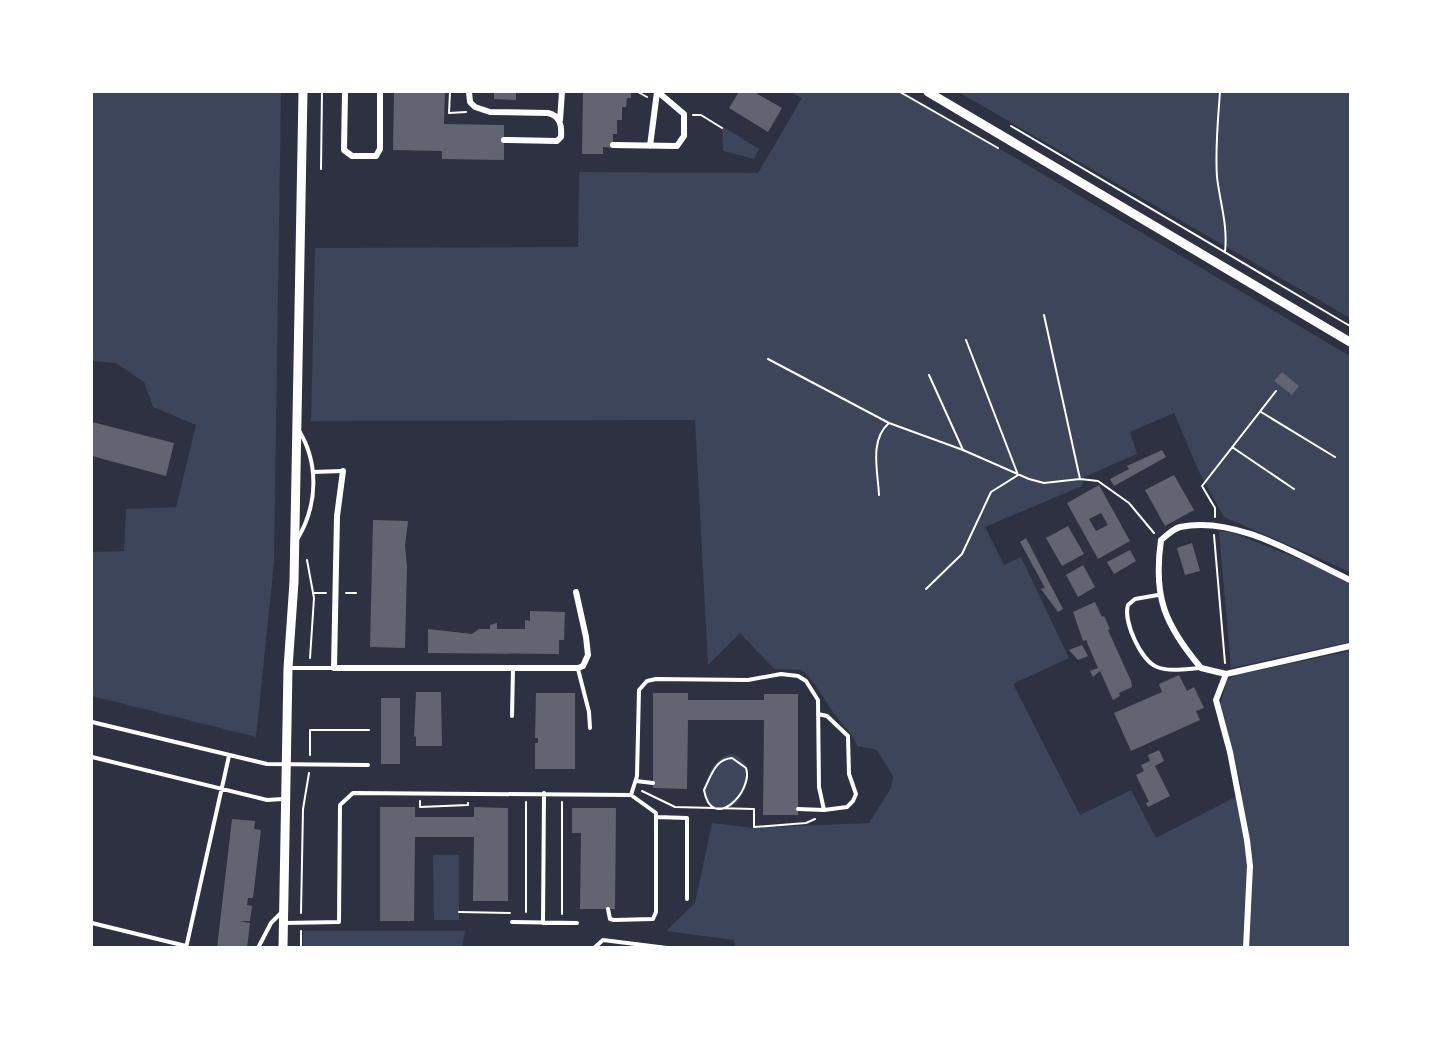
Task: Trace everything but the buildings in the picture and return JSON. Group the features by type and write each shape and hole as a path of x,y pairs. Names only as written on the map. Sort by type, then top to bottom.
{"street":[{"path":"283,948 288,668 293,616 295,544 303,92"},
{"path":"345,92 344,150 352,156 376,156 380,149 380,92"},
{"path":"469,92 470,102 475,107 490,112 548,113 555,115 560,121"},
{"path":"504,140 557,141 561,137 562,92"},
{"path":"613,145 677,146 684,136 684,114 658,92"},
{"path":"650,146 658,92"},
{"path":"935,93 1350,342"},
{"path":"343,471 337,516 333,668 578,668 583,666 588,655 576,592"},
{"path":"1350,580 1262,540 1232,528 1213,525 1178,528 1161,540 1156,572 1158,595 1175,630 1201,668 1226,674 1350,646"},
{"path":"1226,674 1216,700 1230,752 1247,840 1250,866 1246,948"}],"lane":[{"path":"295,544 310,513 313,472 309,449 297,426"},
{"path":"313,472 343,471"},
{"path":"1158,595 1135,599 1128,605 1127,621 1147,660 1155,666 1172,670 1201,668"},
{"path":"288,668 333,668"},
{"path":"578,668 589,712 590,728"},
{"path":"512,716 513,669"},
{"path":"631,795 635,784 639,690 647,681 656,679 748,680 781,674 798,676 806,681 818,700 819,787 824,810"},
{"path":"798,809 824,810 847,807 856,794 849,774 848,736 827,716 818,714"},
{"path":"92,722 267,764 368,765"},
{"path":"92,923 186,947 229,756"},
{"path":"92,757 267,800 286,799"},
{"path":"635,784 653,783"},
{"path":"283,924 339,922 340,805 347,796 359,792 631,795 652,808 656,817 656,912 653,919 614,920 610,919 608,909"},
{"path":"543,922 544,793"},
{"path":"656,817 687,818 687,899"},
{"path":"258,948 271,923 282,911"},
{"path":"512,922 577,923"},
{"path":"594,948 603,940 667,948"}],"path":[{"path":"321,169 322,92"},
{"path":"450,92 449,113 465,113 475,107"},
{"path":"1220,92 1216,149 1218,180 1227,232 1225,252"},
{"path":"1002,121 1350,326"},
{"path":"316,156 321,156"},
{"path":"1044,315 1080,479"},
{"path":"966,340 1018,475"},
{"path":"768,359 889,423 963,450 1018,475 1044,483 1080,479 1098,481 1116,492 1141,516 1161,540"},
{"path":"929,375 963,450"},
{"path":"1226,674 1213,525 1215,508 1202,486 1276,391"},
{"path":"1261,412 1335,457"},
{"path":"879,495 878,440 882,429 889,423"},
{"path":"1232,447 1294,489"},
{"path":"926,589 962,554 991,492 1018,475"},
{"path":"307,555 314,592 309,667"},
{"path":"314,592 326,593"},
{"path":"347,593 356,593"},
{"path":"301,948 303,809 309,764 310,730 369,730"},
{"path":"732,758 746,768 746,779 733,805 720,808 714,808 709,803 704,790 716,765 721,760 732,758"},
{"path":"635,784 675,807 754,809 754,827 806,822 818,818 818,809"},
{"path":"526,793 526,912"},
{"path":"562,800 562,914"},
{"path":"459,912 507,913"}],"shaded area":[{"path":"92,92 281,92 274,563 256,737 92,696 92,552 124,551 126,509 176,507 196,425 153,407 144,382 116,363 92,361"},
{"path":"790,92 904,92 1350,356 1350,572 1224,517 1199,472 1174,413 1130,432 1137,454 1084,477 1082,486 985,527 1004,565 1021,557 1069,658 1013,684 1080,815 1131,790 1156,838 1243,793 1220,705 1227,680 1236,675 1350,651 1350,947 736,948 733,940 666,931 695,903 712,823 753,828 869,823 891,788 893,776 877,750 857,746 852,735 802,670 774,669 740,633 708,665 695,420 311,421 315,248 578,247 579,172 758,173 802,98"},
{"path":"958,92 1350,92 1350,318"},
{"path":"722,126 759,149 754,159 723,151"},
{"path":"1219,531 1231,532 1350,579 1350,642 1231,668"},
{"path":"731,754 744,762 747,768 747,782 737,803 726,810 721,810 707,801 703,790 716,763"},
{"path":"433,855 459,855 459,920 434,920"},
{"path":"303,931 465,931 462,948 303,947"}]}
